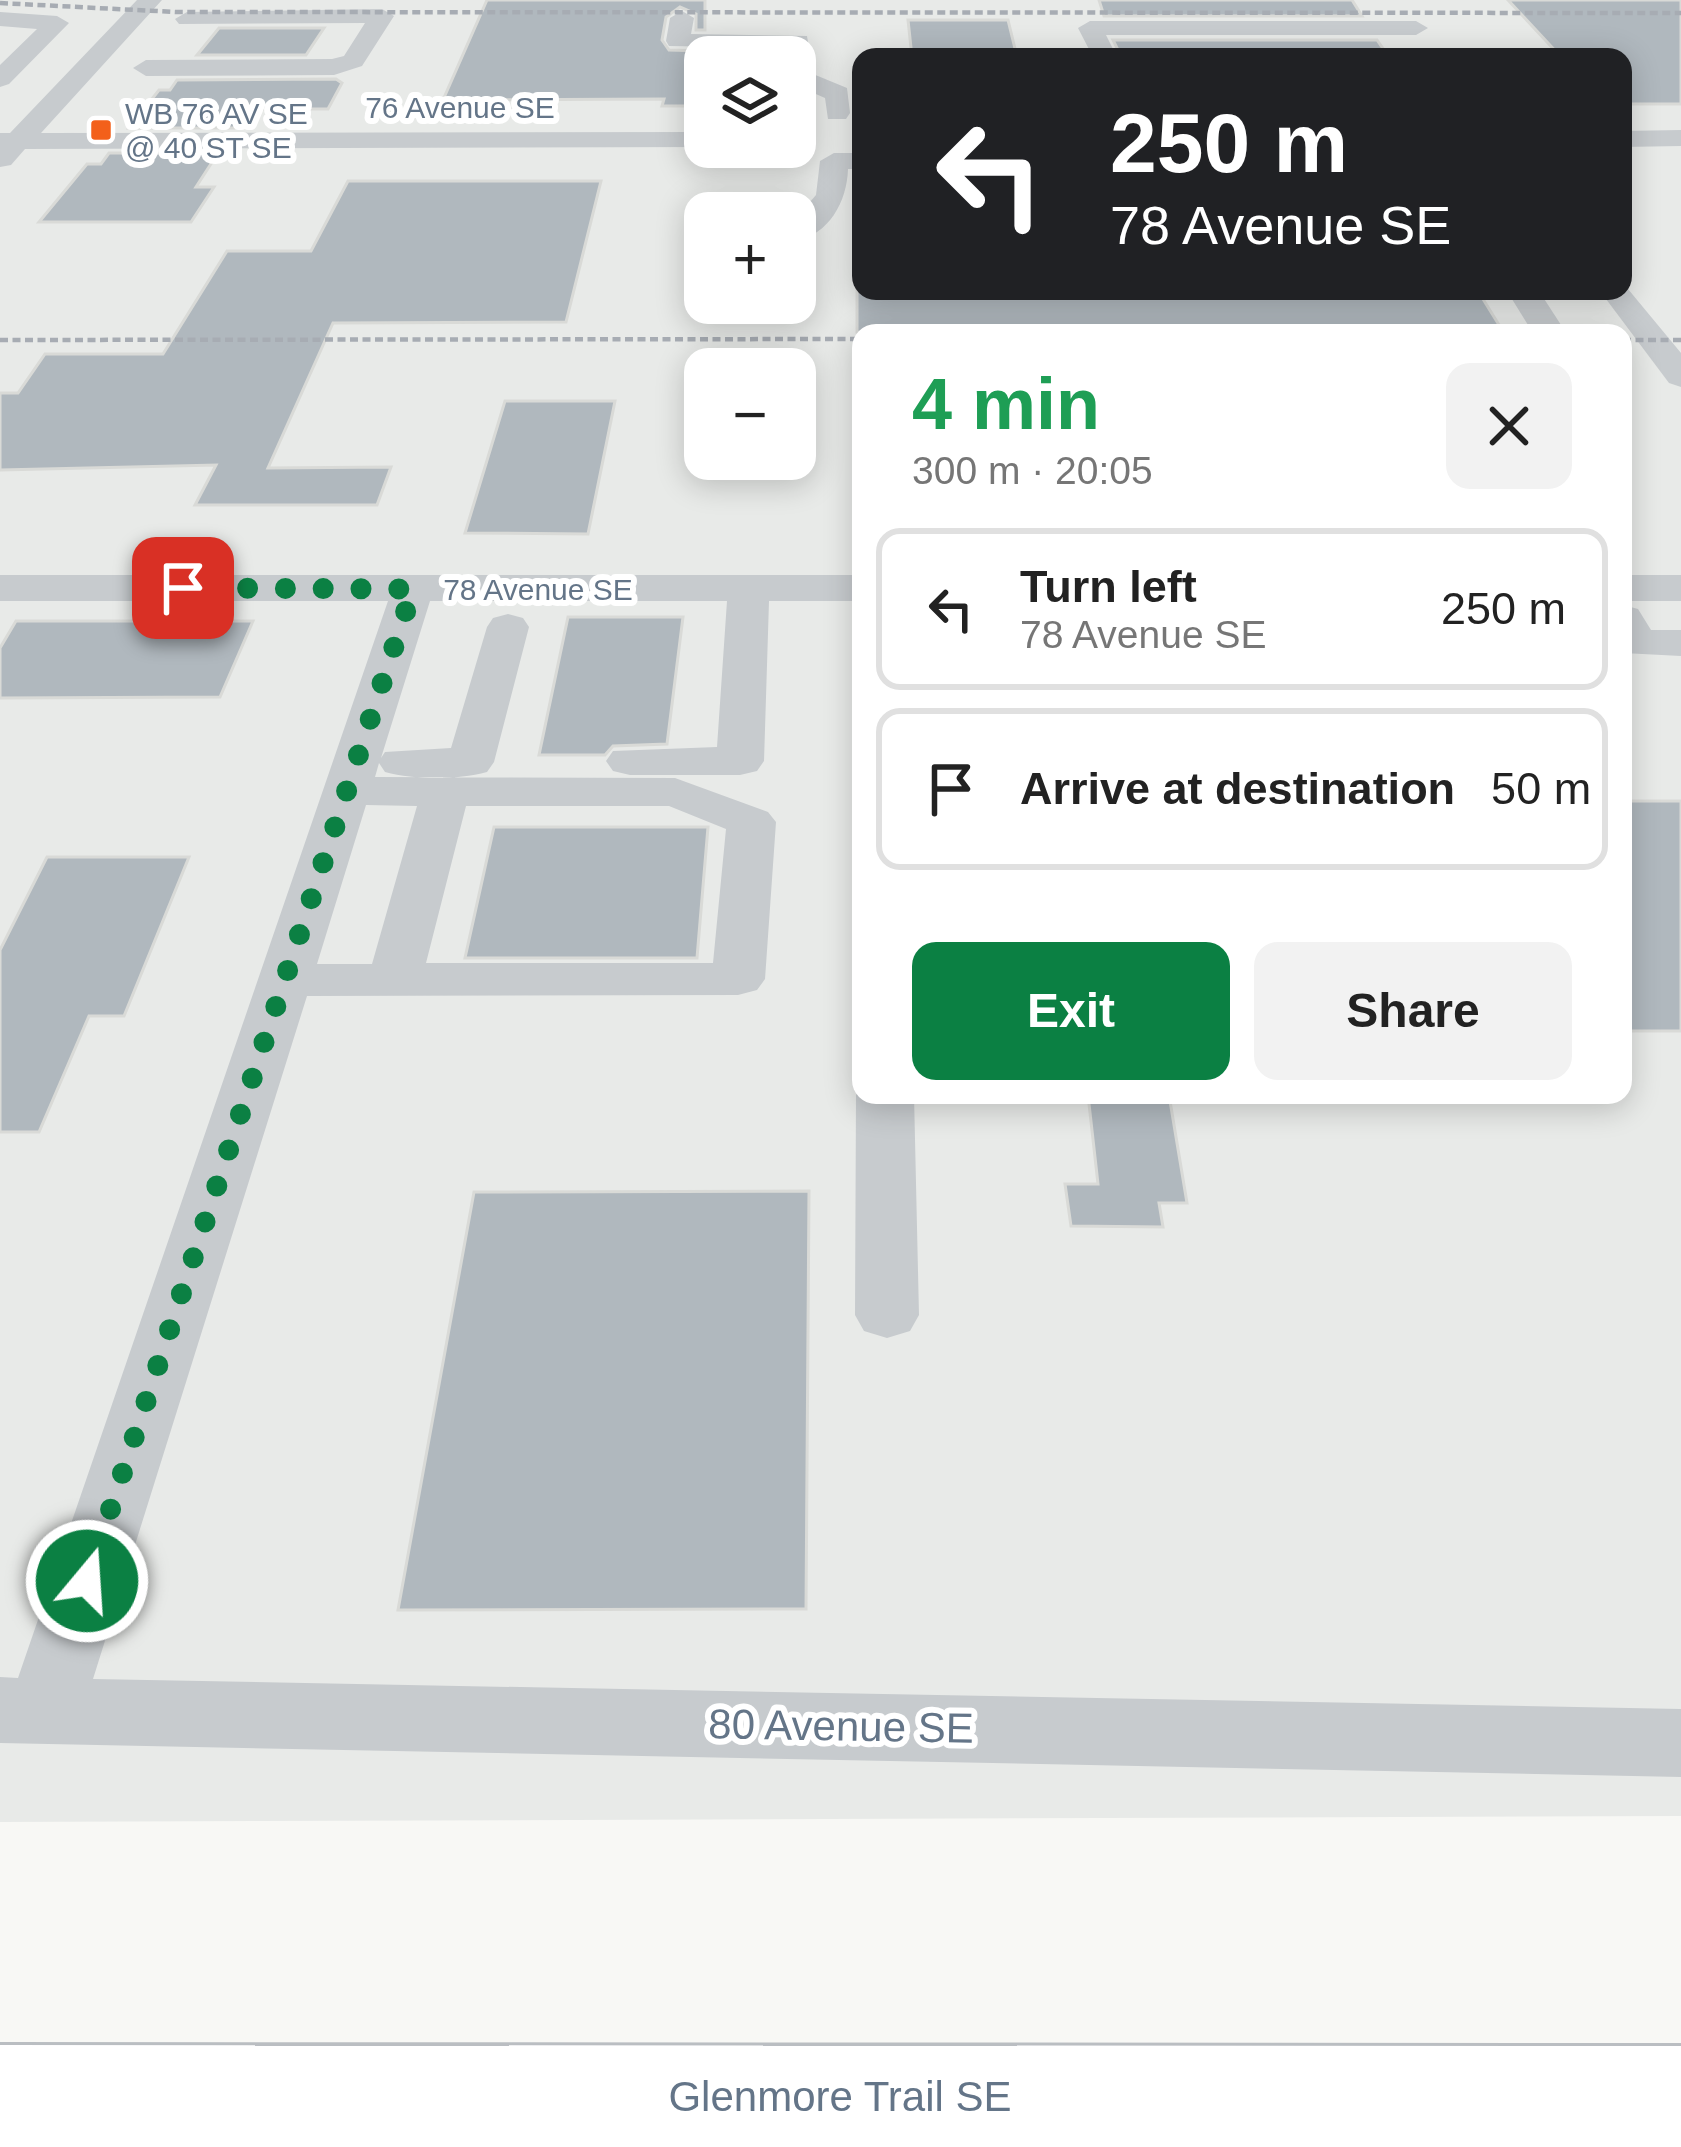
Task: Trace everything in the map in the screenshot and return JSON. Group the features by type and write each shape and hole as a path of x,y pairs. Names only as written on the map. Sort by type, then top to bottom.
{"main road":[{"name":"Glenmore Trail SE","path":"0,2096 1681,2096"}],"street":[{"path":"6,147 144,7 211,0"},
{"path":"1100,48 1090,28 1421,35 1394,0"},
{"path":"86,68 334,67 353,61 382,16 187,19 144,7"},
{"path":"682,18 678,41 737,30 797,41 800,78 838,94 833,129"},
{"path":"0,19 58,23 33,47 2,66"},
{"path":"146,68 187,19"},
{"path":"33,47 105,48"},
{"path":"647,118 684,126"},
{"name":"76 Avenue SE","path":"6,147 684,126"},
{"path":"1632,139 1681,139"},
{"path":"816,220 835,192 834,160 852,160"},
{"path":"1623,300 1681,376"},
{"name":"78 Avenue SE","path":"0,588 852,588"},
{"path":"1632,588 1681,588"},
{"path":"22,1710 284,980 413,589"},
{"path":"458,777 740,761 749,589"},
{"path":"395,979 508,627"},
{"path":"1632,634 1637,643 1681,643"},
{"path":"284,980 738,980 751,822 674,792 458,777 351,776"},
{"path":"884,1104 887,1315"},
{"name":"80 Avenue SE","path":"22,1710 1681,1743"}],"shaded area":[{"path":"0,0 1681,0 1681,1816 0,1822"}],"building":[{"path":"487,0 705,0 705,30 696,30 696,14 680,7 666,17 662,40 669,50 684,50 684,106 662,106 664,99 443,100"},
{"path":"1099,0 1352,0 1362,16 1104,16"},
{"path":"1508,0 1681,0 1681,104 1632,104 1632,48 1553,48"},
{"path":"908,20 1008,20 1015,48 911,48"},
{"path":"219,28 324,28 306,55 197,55"},
{"path":"1113,40 1377,40 1383,48 1117,48"},
{"path":"336,79 342,83 328,109 247,109 234,128 129,128 159,90 170,90 177,80"},
{"path":"109,153 218,153 196,187 214,187 191,222 39,222 87,164 101,164"},
{"path":"348,181 601,181 566,322 333,323 268,468 391,467 377,505 195,505 216,465 0,470 0,393 18,393 45,354 163,354 227,251 311,251"},
{"path":"857,300 1484,300 1498,324 857,324"},
{"path":"505,401 615,401 588,534 465,533"},
{"path":"568,617 683,617 667,744 613,746 605,755 539,755"},
{"path":"16,621 253,621 220,697 0,698 0,648"},
{"path":"1632,801 1681,801 1681,1031 1632,1031"},
{"path":"494,827 708,827 697,958 465,958"},
{"path":"47,857 189,857 124,1016 89,1016 39,1132 0,1132 0,950"},
{"path":"1089,1104 1170,1104 1187,1203 1159,1203 1163,1227 1071,1226 1065,1184 1098,1184"},
{"path":"809,1191 806,1609 398,1610 474,1192"}],"railway":[{"path":"0,3 175,12 1681,13"},
{"path":"0,340 852,339"},
{"path":"1632,340 1681,340"}],"place":[{"name":"WB 76 AV SE @ 40 ST SE","path":"101,130"}],"route":[{"path":"87,1581 413,589 183,588"}]}
